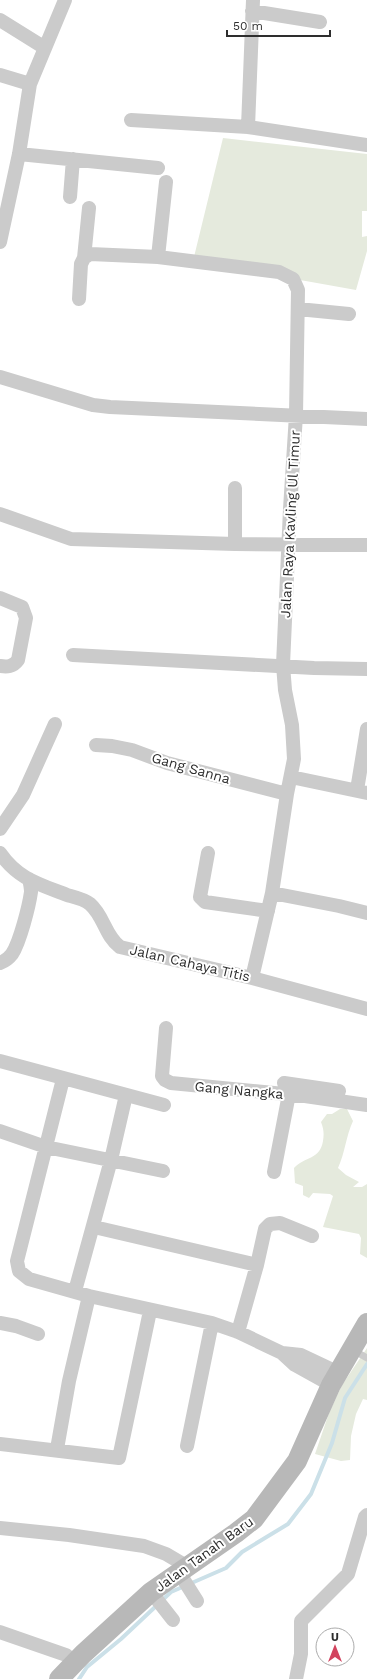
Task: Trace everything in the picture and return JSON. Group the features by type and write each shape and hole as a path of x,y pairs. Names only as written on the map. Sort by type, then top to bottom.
{"main road":[{"name":"Jalan Tanah Baru","path":"59,1679 74,1662 154,1596 254,1519 297,1461 334,1379 360,1354 367,1323"}],"street":[{"path":"0,242 19,154 30,84 65,0"},
{"path":"248,127 253,5 320,22"},
{"path":"0,20 45,48"},
{"path":"0,75 30,84"},
{"path":"131,120 248,127 367,146"},
{"path":"19,154 158,168"},
{"path":"70,197 73,159"},
{"path":"158,257 166,182"},
{"path":"79,299 81,264 84,258 89,208"},
{"name":"Jalan Raya Kavling Ul Timur","path":"84,258 90,254 158,257 279,272 293,279 298,290 296,415 283,665 285,690 292,725 294,759 287,794 272,893 252,978"},
{"path":"298,309 349,314"},
{"path":"0,377 93,405 110,407 367,419"},
{"path":"235,544 236,488"},
{"path":"0,514 71,539 235,544 367,545"},
{"path":"0,598 22,607 26,618 18,660 11,666 0,666"},
{"path":"74,655 367,669"},
{"path":"0,829 26,789 55,724"},
{"path":"291,777 362,792 367,729"},
{"name":"Gang Sanna","path":"96,745 132,750 167,763 287,794"},
{"name":"Jalan Cahaya Titis","path":"0,853 9,865 29,880 88,903 96,910 111,938 120,947 252,978 367,1009"},
{"path":"208,853 200,897 201,900 205,902 268,911"},
{"path":"0,963 7,960 13,953 19,937 30,899 31,890 29,880"},
{"path":"272,893 367,913"},
{"name":"Gang Nangka","path":"166,1028 162,1076 165,1080 171,1083 286,1088 367,1104"},
{"path":"1,1066 63,1079 164,1105"},
{"path":"63,1079 17,1262 19,1271 29,1279 89,1296 212,1324 238,1332 282,1353 301,1355 334,1379"},
{"path":"274,1172 286,1088 367,1095"},
{"path":"75,1291 94,1227 126,1095"},
{"path":"0,1131 46,1147 163,1171"},
{"path":"238,1332 266,1230 270,1224 280,1223 312,1236"},
{"path":"94,1227 257,1265"},
{"path":"57,1449 69,1381 89,1296"},
{"path":"0,1444 57,1449 119,1458 150,1310"},
{"path":"0,1323 16,1326 38,1334"},
{"path":"187,1446 212,1324"},
{"path":"296,1679 301,1654 301,1621 348,1574 365,1517 367,1515"},
{"path":"0,1528 69,1535 144,1546 166,1554 184,1573 196,1600"},
{"path":"154,1596 172,1618"},
{"path":"0,1632 66,1655 74,1662"}],"shaded area":[{"path":"223,138 367,154 367,211 362,211 362,237 367,236 367,251 356,290 193,261"},
{"path":"340,1109 347,1109 353,1121 338,1168 346,1175 359,1182 353,1187 362,1187 367,1184 367,1258 360,1254 361,1238 359,1234 323,1227 333,1196 330,1194 313,1193 309,1198 303,1195 303,1186 295,1183 294,1168 298,1164 319,1152 324,1134 321,1122 327,1114 332,1114"},
{"path":"367,1348 367,1400 363,1399 356,1414 351,1436 350,1460 341,1461 315,1454 329,1413 342,1385"}],"waterway":[{"path":"79,1679 87,1667 121,1639 171,1592 226,1568 242,1552 288,1524 311,1494 332,1443 345,1398 367,1364"}]}
